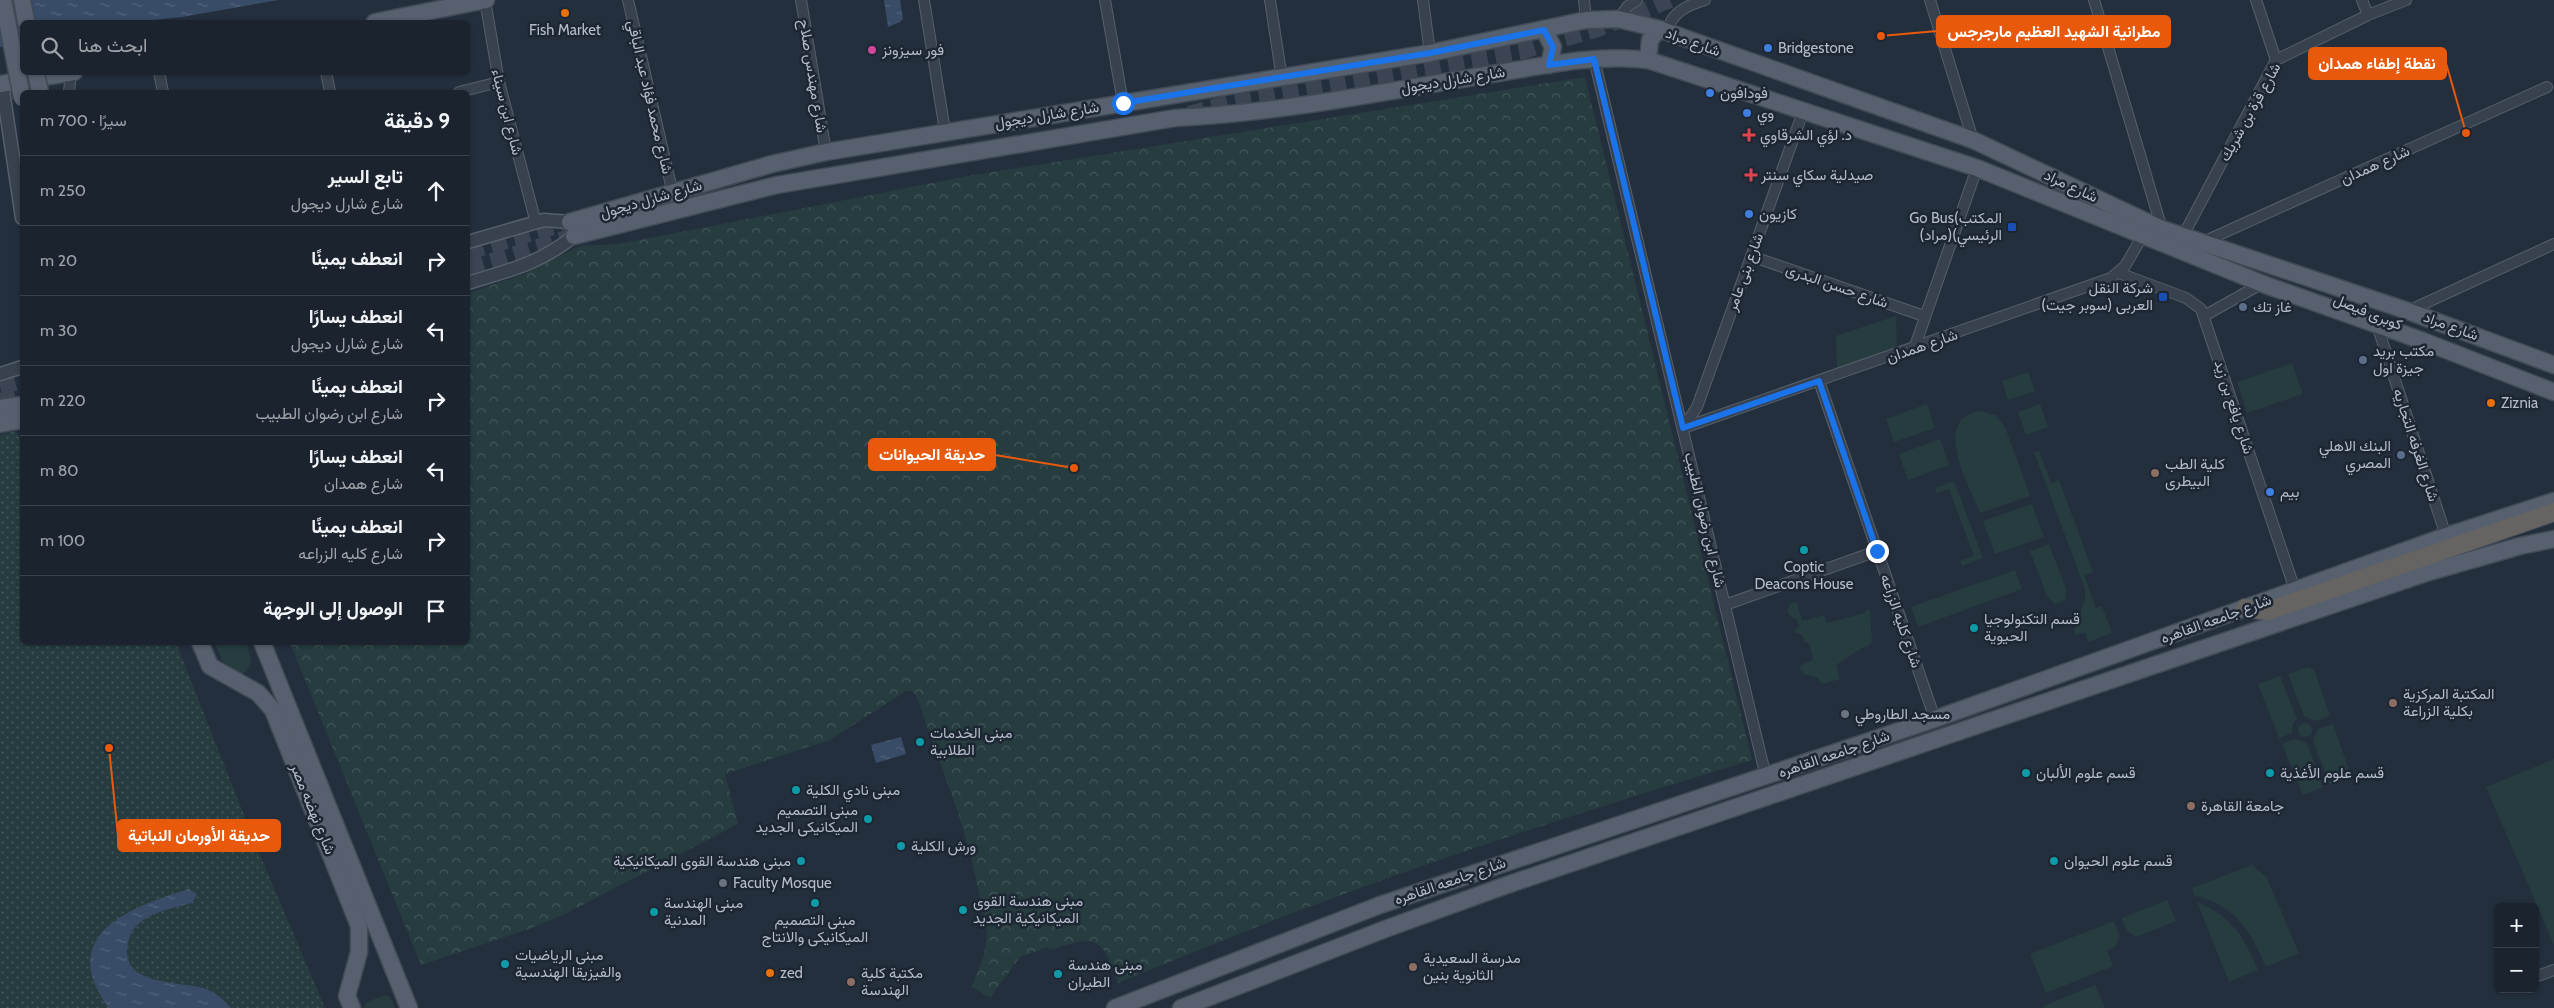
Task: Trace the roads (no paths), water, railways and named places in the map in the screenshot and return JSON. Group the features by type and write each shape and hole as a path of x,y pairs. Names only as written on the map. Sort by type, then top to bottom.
{"highway":[{"path":"2245,608 2268,611 2554,512"}],"main road":[{"path":"3,0 20,90"},
{"path":"22,0 26,20"},
{"path":"386,20 485,0"},
{"name":"شارع مراد","path":"1586,20 1618,19 1664,31 1973,140 2162,229 2408,311 2554,365"},
{"name":"شارع شارل ديجول","path":"572,229 673,194 772,164 826,152 1282,79 1430,53 1586,20"},
{"path":"1544,30 1553,47 1549,65"},
{"path":"1648,60 1650,40 1664,31"},
{"name":"شارع مراد","path":"1594,59 1624,57 1648,60 1977,168 2261,284 2377,325 2554,392"},
{"name":"شارع شارل ديجول","path":"572,229 777,184 1175,118 1233,116 1594,59"},
{"path":"37,75 40,90"},
{"path":"1,84 59,75"},
{"name":"كوبرى فيصل","path":"2300,276 2321,292 2344,304 2554,382"},
{"path":"0,408 20,405"},
{"path":"0,424 20,420"},
{"name":"شارع جامعه القاهره","path":"1115,1008 1380,905 1935,719 2446,536 2554,501"},
{"name":"شارع جامعه القاهره","path":"1181,1008 1388,928 1504,886 2429,572 2554,539"},
{"name":"شارع نهضه مصر","path":"201,645 210,666 253,690 266,700 273,710 359,926 359,952 347,996 352,1008"},
{"name":"شارع نهضه مصر","path":"263,645 409,1008"},
{"path":"1380,905 1388,928"}],"street":[{"name":"شارع ابن سيناء","path":"485,0 499,82 536,223"},
{"name":"شارع محمد فؤاد عبد الباقي","path":"628,0 673,194"},
{"name":"شارع مهندس صلاح","path":"801,0 826,152"},
{"path":"924,0 945,132"},
{"path":"1105,0 1123,103"},
{"path":"1270,0 1282,79"},
{"path":"1423,0 1430,53"},
{"path":"1584,0 1586,20"},
{"path":"1618,19 1628,6 1637,0"},
{"path":"1664,31 1676,14 1705,0"},
{"path":"1930,0 1973,140"},
{"path":"2094,0 2162,229"},
{"path":"2256,0 2276,60"},
{"path":"2362,0 2368,15"},
{"name":"شارع قرة بن شريك","path":"2183,236 2276,60 2368,15 2406,0"},
{"name":"شارع ابن رضوان الطبيب","path":"1594,59 1766,777"},
{"path":"69,90 72,75"},
{"path":"160,75 163,90"},
{"path":"327,75 330,90"},
{"path":"467,90 499,82"},
{"path":"1,84 20,205"},
{"name":"شارع همدان","path":"2202,243 2547,87"},
{"name":"شارع بنى عامر","path":"1683,428 1697,407 1803,112"},
{"path":"1914,349 1977,168"},
{"path":"470,241 553,219 572,229 553,252 530,264 470,282"},
{"path":"2119,273 2142,237"},
{"path":"2408,311 2554,244"},
{"name":"شارع حسن البدرى","path":"1751,256 1924,316"},
{"name":"شارع همدان","path":"1683,428 1914,349 2119,273"},
{"name":"شارع يافع بن زيد","path":"2119,273 2186,298 2201,309 2295,590"},
{"path":"2204,316 2261,284"},
{"name":"شارع الغرفه التجاريه","path":"2377,325 2446,536"},
{"path":"0,374 20,368"},
{"name":"شارع كليه الزراعه","path":"1819,381 1935,719"},
{"path":"1725,605 1877,551"},
{"path":"2539,976 2554,970"}],"water":[{"path":"0,0 278,0 182,17 153,20 20,20 20,43 0,47"},
{"path":"884,0 900,0 903,19 888,27"},
{"path":"901,737 906,754 876,763 871,745"},
{"path":"189,889 197,894 192,903 164,910 146,918 133,931 129,939 127,954 131,966 139,973 164,982 207,989 231,1008 109,1008 95,983 90,961 95,943 107,928 124,915 166,896"}],"tunnel":[{"path":"1189,114 1228,103 1523,51 1598,29 1670,0"},
{"path":"470,251 570,222"},
{"path":"470,267 574,236"},
{"path":"0,387 20,382"},
{"path":"0,401 20,396"}],"place":[{"name":"Fish Market","path":"565,13"},
{"name":"مطرانية الشهيد العظيم مارجرجس","path":"1881,36"},
{"name":"Bridgestone","path":"1768,48"},
{"name":"فور سيزونز","path":"872,50"},
{"name":"فودافون","path":"1710,93"},
{"name":"وي","path":"1747,113"},
{"name":"نقطة إطفاء همدان","path":"2466,133"},
{"name":"د. لؤي الشرقاوي","path":"1749,135"},
{"name":"صيدلية سكاي سنتر","path":"1751,175"},
{"name":"كازيون","path":"1749,214"},
{"name":"Go Bus(المكتب الرئيسي)(مراد)","path":"2012,227"},
{"name":"شركة النقل العربى (سوبر جيت)","path":"2163,297"},
{"name":"غاز تك","path":"2243,307"},
{"name":"مكتب بريد جيزة اول","path":"2363,360"},
{"name":"Ziznia","path":"2491,403"},
{"name":"البنك الاهلي المصري","path":"2401,455"},
{"name":"حديقة الحيوانات","path":"1074,468"},
{"name":"كلية الطب البيطرى","path":"2155,473"},
{"name":"بيم","path":"2270,492"},
{"name":"Coptic Deacons House","path":"1804,550"},
{"name":"قسم التكنولوجيا الحيوية","path":"1974,628"},
{"name":"المكتبة المركزية بكلية الزراعة","path":"2393,703"},
{"name":"مسجد الطاروطي","path":"1845,714"},
{"name":"مبنى الخدمات الطلابية","path":"920,742"},
{"name":"حديقة الأورمان النباتية","path":"109,748"},
{"name":"قسم علوم الألبان","path":"2026,773"},
{"name":"قسم علوم الأغذية","path":"2270,773"},
{"name":"مبنى نادي الكلية","path":"796,790"},
{"name":"جامعة القاهرة","path":"2191,806"},
{"name":"مبنى التصميم الميكانيكى الجديد","path":"868,819"},
{"name":"ورش الكلية","path":"901,846"},
{"name":"مبنى هندسة القوى الميكانيكية","path":"801,861"},
{"name":"قسم علوم الحيوان","path":"2054,861"},
{"name":"Faculty Mosque","path":"723,883"},
{"name":"مبنى التصميم الميكانيكى والانتاج","path":"815,903"},
{"name":"مبنى هندسة القوى الميكانيكية الجديد","path":"963,910"},
{"name":"مبنى الهندسة المدنية","path":"654,912"},
{"name":"مبنى الرياضيات والفيزيقا الهندسية","path":"505,964"},
{"name":"مدرسة السعيدية الثانوية بنين","path":"1413,967"},
{"name":"zed","path":"770,973"},
{"name":"مبنى هندسة الطيران","path":"1058,974"},
{"name":"مكتبة كلية الهندسة","path":"851,982"}]}
